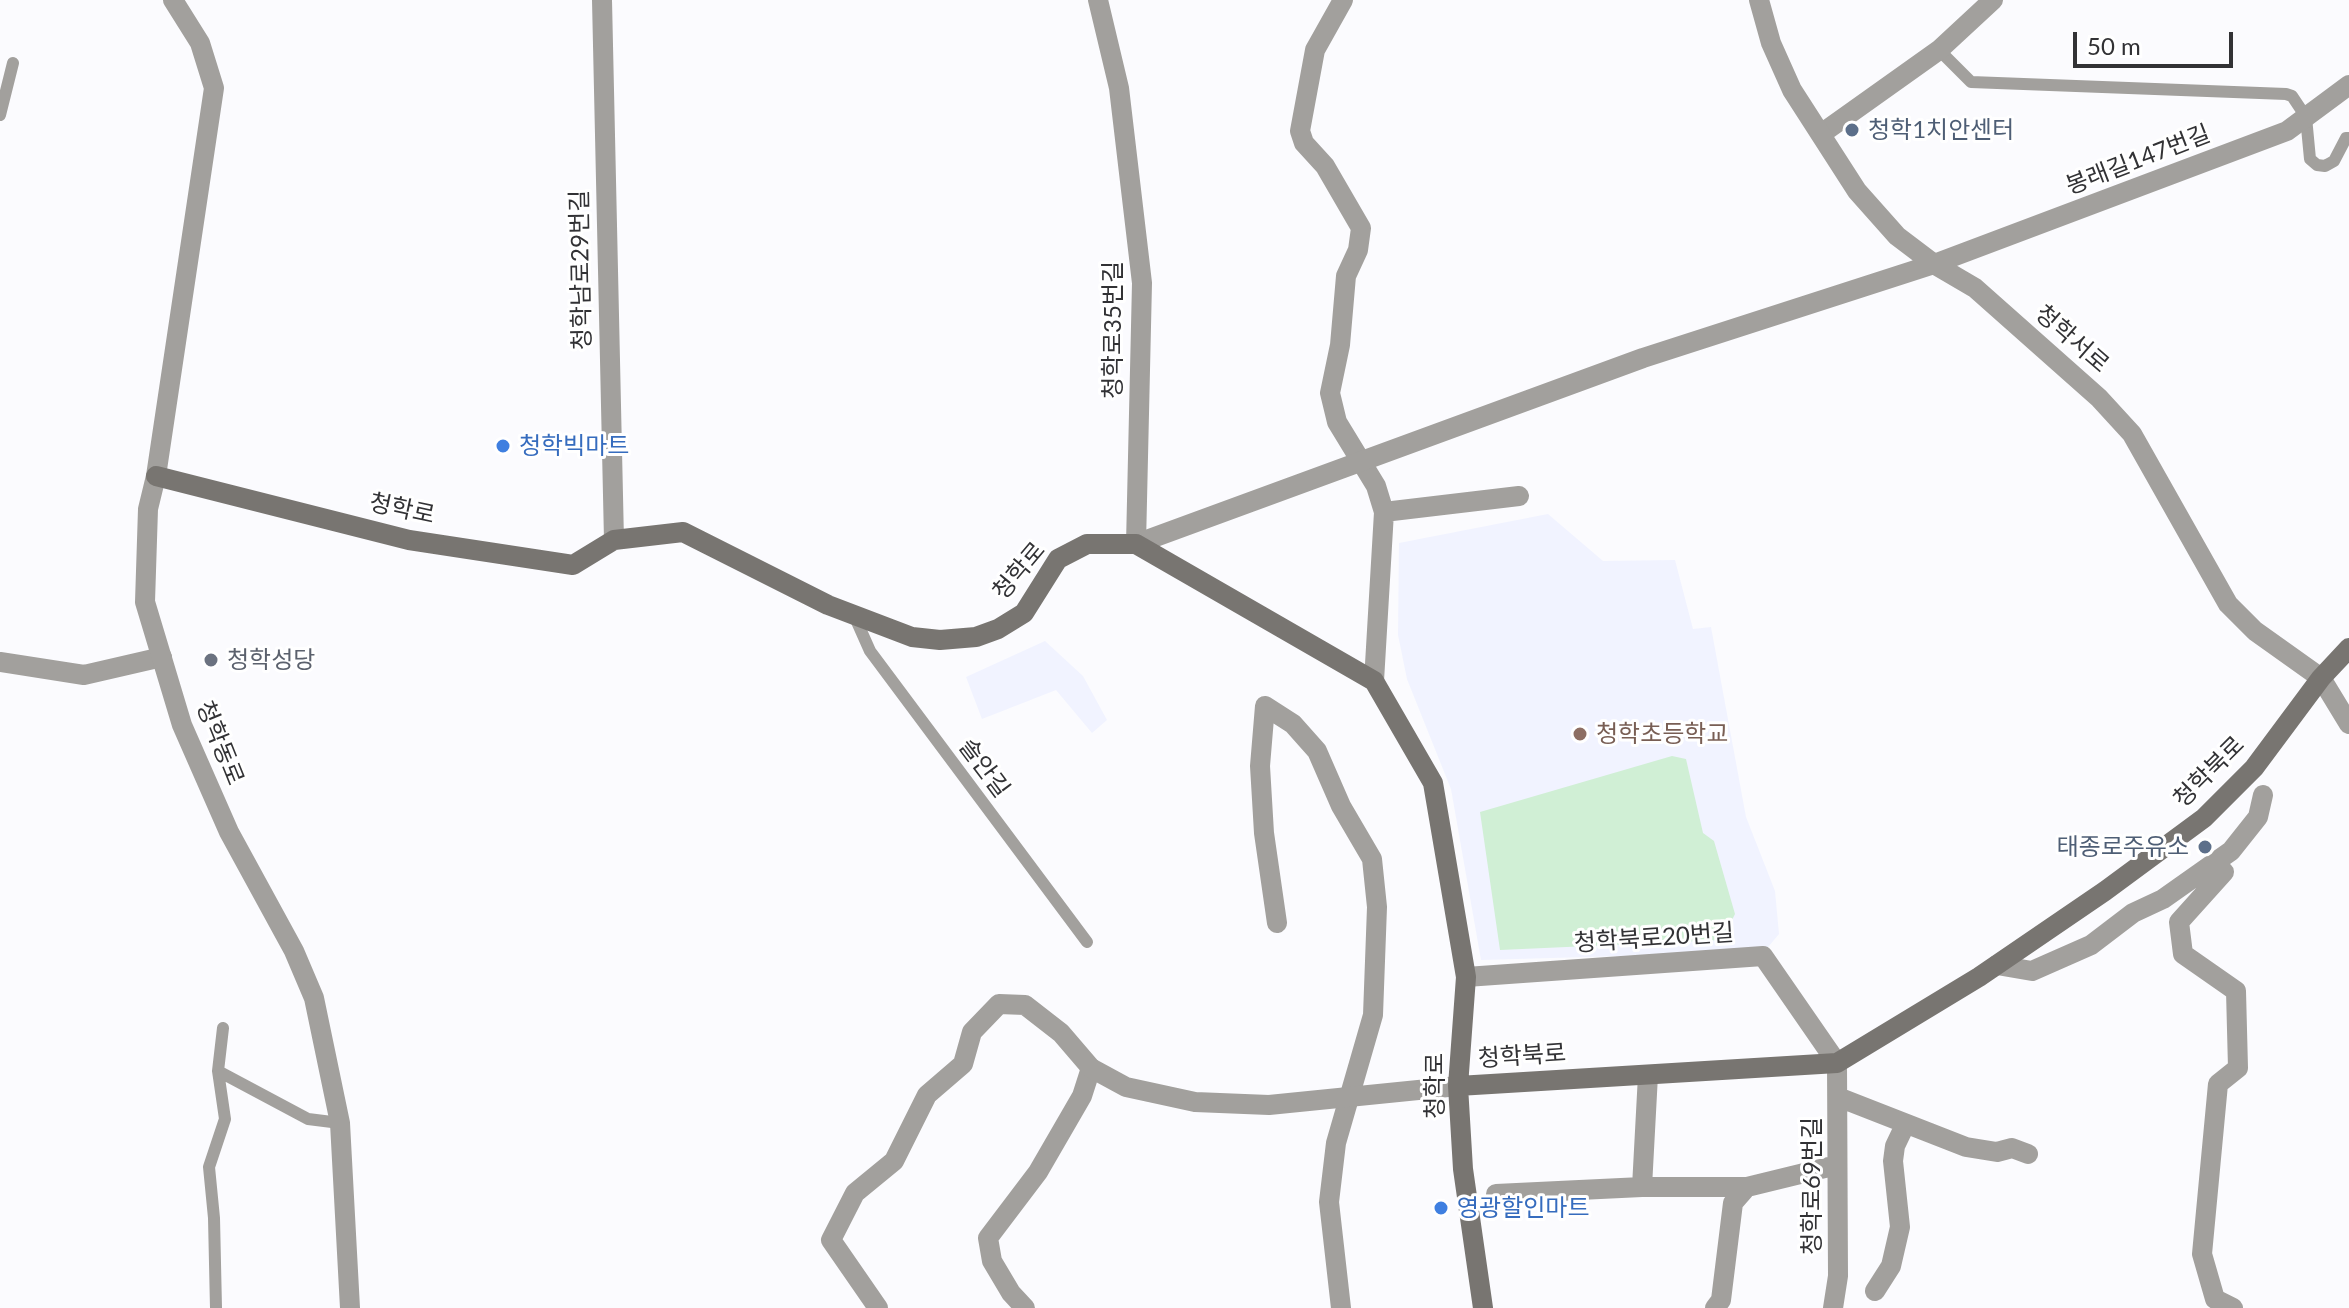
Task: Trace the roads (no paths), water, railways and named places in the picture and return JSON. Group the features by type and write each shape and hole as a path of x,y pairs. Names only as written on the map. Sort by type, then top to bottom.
{"main road":[{"name":"청학로","path":"156,476 409,540 573,565 614,540 683,532 828,605 912,637 940,640 976,637 998,629 1024,613 1058,559 1087,544 1136,544 1374,681 1433,783 1466,977 1458,1086 1463,1169 1483,1308"},
{"name":"청학북로","path":"1458,1086 1837,1063 1997,965 2204,818 2254,768 2321,678 2349,648"}],"street":[{"name":"청학동로","path":"173,0 200,43 214,88 156,476 148,509 145,602 182,725 229,832 294,951 314,998 340,1123 350,1308"},
{"name":"청학남로29번길","path":"602,0 614,540"},
{"name":"청학로35번길","path":"1098,0 1119,88 1142,283 1136,544"},
{"path":"1343,0 1315,50 1300,131 1304,143 1325,166 1361,228 1358,250 1346,276 1340,345 1330,393 1337,422 1376,486 1384,512 1374,681"},
{"name":"청학서로","path":"1759,0 1771,43 1792,90 1857,191 1897,236 1934,264 1975,288 2107,407 2132,434 2228,604 2255,631 2321,678 2349,724"},
{"path":"1821,134 1939,50 1993,0"},
{"name":"봉래길147번길","path":"1136,544 1643,358 1934,264 2287,131 2349,85"},
{"path":"1384,512 1519,496"},
{"path":"0,662 84,675 162,657"},
{"path":"1277,923 1263,820 1260,766 1265,706 1293,724 1317,751 1341,806 1372,859 1377,907 1373,1015 1336,1143 1329,1202 1341,1308"},
{"path":"1997,965 2032,971 2091,945 2133,913 2163,899 2231,851 2258,817 2263,795"},
{"path":"2224,872 2179,922 2183,954 2236,991 2238,1068 2218,1084 2202,1254 2215,1299 2233,1308"},
{"path":"2149,905 2179,922"},
{"name":"청학북로20번길","path":"1466,977 1763,956 1837,1063"},
{"name":"청학북로","path":"878,1308 831,1240 855,1193 894,1161 927,1095 963,1064 972,1032 999,1004 1025,1005 1061,1033 1091,1068 1126,1087 1195,1102 1269,1105 1458,1086"},
{"name":"청학로69번길","path":"1833,1308 1838,1276 1837,1063"},
{"path":"1025,1308 1011,1293 992,1261 988,1238 1038,1172 1082,1096 1091,1068"},
{"path":"1642,1187 1648,1075"},
{"path":"1838,1097 1966,1147 1997,1152 2012,1148 2028,1154"},
{"path":"1875,1291 1891,1266 1900,1227 1893,1161 1895,1146 1905,1125"},
{"path":"1496,1194 1642,1187 1747,1187 1837,1165"},
{"path":"1715,1308 1721,1300 1733,1203 1747,1187"}],"lane":[{"path":"1939,50 1971,82 2286,94 2292,96 2306,117 2310,159 2317,165 2325,166 2334,161 2346,138 2349,138"},
{"path":"0,115 13,63"},
{"name":"솔안길","path":"854,615 870,651 1087,942"},
{"path":"216,1308 214,1218 209,1167 225,1119 218,1071 223,1028"},
{"path":"218,1071 308,1119 340,1123"}],"place":[{"name":"청학1치안센터","path":"1852,130"},
{"name":"청학빅마트","path":"503,446"},
{"name":"청학성당","path":"211,660"},
{"name":"청학초등학교","path":"1580,734"},
{"name":"태종로주유소","path":"2205,847"},
{"name":"영광할인마트","path":"1441,1208"}]}
